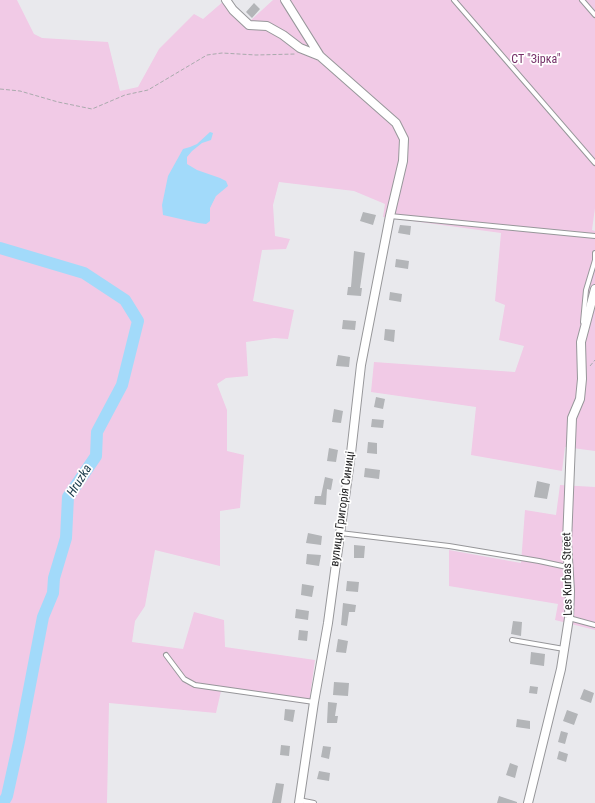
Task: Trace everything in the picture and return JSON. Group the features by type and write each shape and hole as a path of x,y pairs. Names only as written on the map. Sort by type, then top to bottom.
{"street":[{"path":"226,0 233,10 249,25 267,26 283,35 300,48 320,56"},
{"path":"285,0 320,56"},
{"name":"вулиця Григорія Синиці","path":"299,802 328,623 351,453 360,364 390,216 403,161 404,139 396,123 320,56"},
{"name":"Les Kurbas Street","path":"528,803 561,669 569,618 570,591 567,567 567,542 572,418 580,399 582,379 581,342 595,289"}],"lane":[{"path":"454,0 595,163"},
{"path":"582,0 595,15"},
{"path":"390,216 595,236"},
{"path":"581,342 586,290 595,253"},
{"path":"340,533 449,546 567,567"},
{"path":"569,618 595,625"},
{"path":"512,640 564,649"},
{"path":"166,655 184,679 195,685 314,702"},
{"path":"299,802 314,803"}],"path":[{"path":"0,89 20,91 58,102 92,109 125,95 148,90 207,55 222,53 256,55 296,54"}],"green space":[{"name":"СТ \"Зірка\"","path":"0,0 17,0 34,34 42,38 108,42 120,91 138,87 159,49 194,14 203,19 225,0 229,0 250,21 273,0 595,0 595,208 592,230 595,231 595,451 565,447 562,471 471,455 476,407 371,392 374,362 515,372 524,346 499,340 505,305 495,301 501,233 383,217 385,204 354,191 279,182 273,205 275,236 290,239 286,249 262,250 253,301 294,310 288,339 274,338 246,342 248,376 226,378 217,384 227,410 227,451 244,455 240,508 220,511 220,566 155,550 145,606 135,621 132,642 183,649 194,612 224,620 225,647 315,660 309,704 221,691 216,713 109,703 107,803 0,803"},
{"path":"560,485 595,487 595,630 555,620 558,604 449,586 449,550 521,563 525,510 556,515"}],"water":[{"path":"210,132 213,133 211,140 202,143 192,151 187,157 187,164 197,170 226,181 228,186 216,196 210,208 210,221 206,224 198,223 163,215 162,205 168,176 183,149 197,144"}],"building":[{"path":"254,3 260,9 252,18 246,12"},
{"path":"363,212 376,215 373,225 360,221"},
{"path":"400,225 411,226 410,235 398,233"},
{"path":"354,251 365,253 360,288 362,288 361,296 347,295 348,287 351,287"},
{"path":"396,259 409,261 408,269 395,267"},
{"path":"390,292 402,294 401,302 389,300"},
{"path":"343,320 356,321 355,330 342,329"},
{"path":"385,329 395,330 394,342 384,340"},
{"path":"338,355 350,357 349,367 336,366"},
{"path":"376,397 385,399 383,409 374,407"},
{"path":"334,409 343,411 341,423 332,422"},
{"path":"372,419 384,420 383,428 371,427"},
{"path":"368,442 377,443 377,454 367,453"},
{"path":"329,448 338,450 336,462 327,461"},
{"path":"365,468 380,470 379,479 364,477"},
{"path":"325,477 333,479 331,490 327,489 326,505 314,504 315,496 321,496"},
{"path":"537,481 550,484 547,499 534,497"},
{"path":"308,533 322,536 321,545 306,543"},
{"path":"354,545 365,546 364,558 354,558"},
{"path":"307,554 321,555 319,566 306,564"},
{"path":"347,581 359,582 358,592 346,591"},
{"path":"302,584 314,586 312,597 301,595"},
{"path":"343,603 356,605 355,612 349,612 347,626 341,625"},
{"path":"296,609 309,611 308,620 295,618"},
{"path":"513,621 522,622 521,636 511,634"},
{"path":"299,630 308,631 307,641 298,640"},
{"path":"338,639 348,641 346,653 336,652"},
{"path":"531,652 545,654 544,666 530,664"},
{"path":"334,682 349,683 348,696 333,695"},
{"path":"530,686 538,687 537,694 529,693"},
{"path":"584,689 594,693 591,703 580,699"},
{"path":"328,702 337,703 335,716 338,716 337,723 327,723"},
{"path":"285,709 295,710 293,722 284,720"},
{"path":"567,710 578,714 574,725 563,721"},
{"path":"517,719 530,721 530,729 516,727"},
{"path":"561,731 568,733 565,744 558,742"},
{"path":"281,745 290,746 289,756 280,755"},
{"path":"323,746 331,747 329,759 321,757"},
{"path":"559,751 568,754 566,762 557,759"},
{"path":"510,763 518,766 515,778 506,775"},
{"path":"319,771 330,773 329,781 317,779"},
{"path":"276,783 284,784 281,803 272,803"},
{"path":"499,796 517,802 517,803 497,803"}],"waterway":[{"name":"Hruzka","path":"0,248 84,273 125,300 138,321 122,385 97,432 96,456 68,497 66,538 54,578 53,593 43,617 19,742 7,796 3,803"}]}
